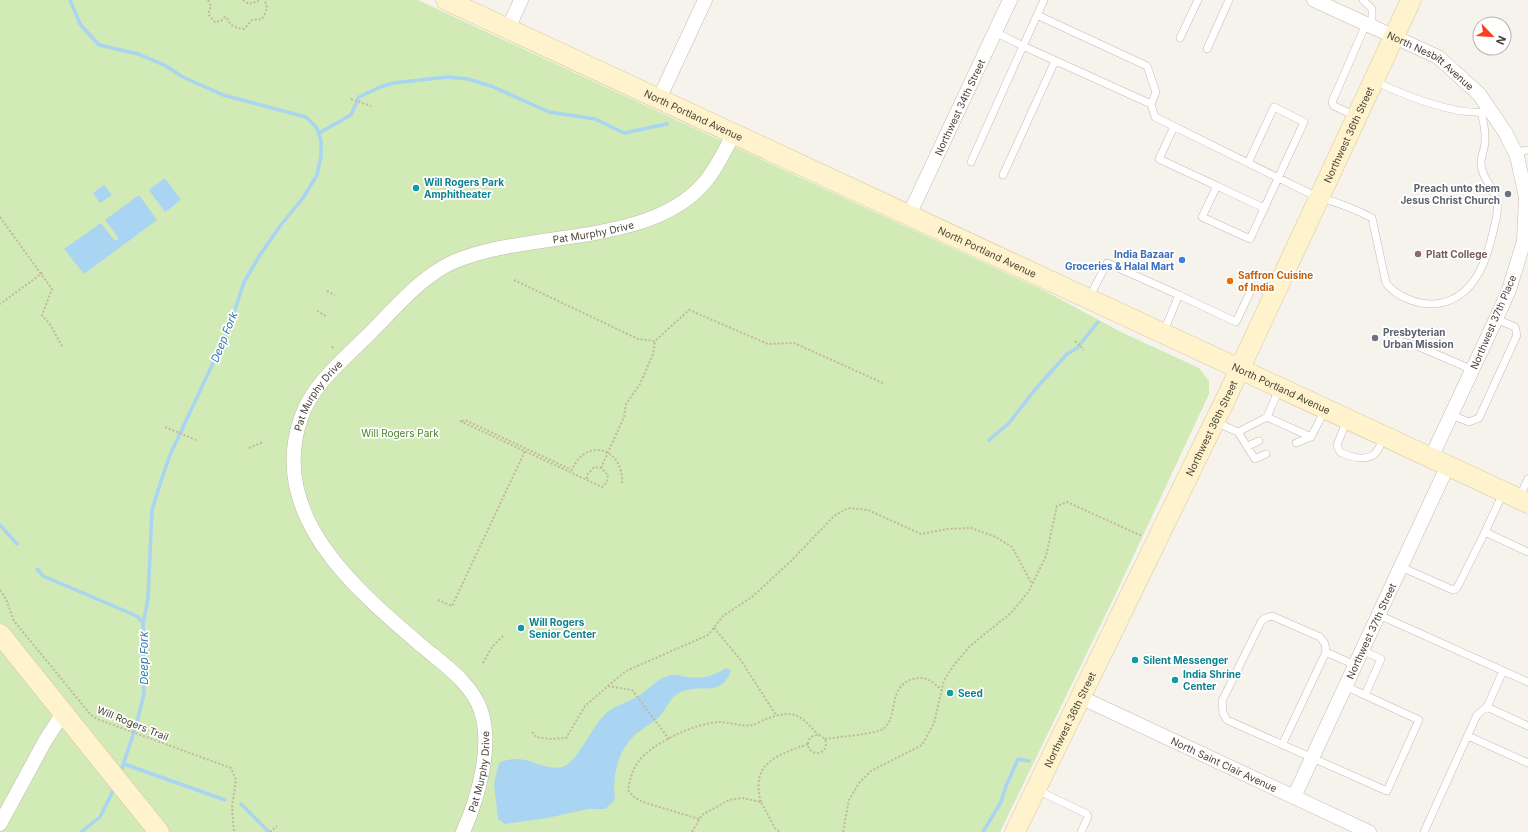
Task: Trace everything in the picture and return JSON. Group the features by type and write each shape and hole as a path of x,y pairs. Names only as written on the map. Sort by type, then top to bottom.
{"main road":[{"name":"North Portland Avenue","path":"446,0 1517,497"},
{"name":"Northwest 36th Street","path":"1015,832 1215,422 1411,0"},
{"path":"0,634 160,832"}],"street":[{"path":"508,29 521,0"},
{"path":"659,99 705,0"},
{"name":"Northwest 34th Street","path":"909,215 1010,0"},
{"name":"North Nesbitt Avenue","path":"1314,0 1438,57 1479,94 1486,112 1505,132 1520,153"},
{"name":"Pat Murphy Drive","path":"463,832 476,793 485,756 485,736 480,709 470,691 456,675 366,596 340,569 314,533 304,514 296,481 296,439 308,400 330,373 422,283 440,269 476,254 633,224 663,214 687,200 705,183 724,153 734,133"},
{"name":"Northwest 37th Place","path":"1439,461 1451,415 1509,290 1524,241 1527,227 1526,197 1525,179 1520,153"},
{"name":"Northwest 37th Street","path":"1294,797 1401,567 1439,461"},
{"name":"North Saint Clair Avenue","path":"1080,697 1369,832"},
{"path":"0,824 45,741 63,713"}],"lane":[{"path":"971,162 1044,0"},
{"path":"1180,38 1198,0"},
{"path":"1207,49 1229,0"},
{"path":"1357,117 1334,106 1332,102 1369,25 1372,9 1363,0"},
{"path":"1037,15 1147,66 1156,92 1150,104"},
{"path":"995,32 1150,104 1155,117 1174,127 1319,198 1356,209 1372,218 1386,283 1392,291 1404,297 1429,304 1444,303 1456,298 1468,290 1479,273 1489,251 1497,215 1497,201 1483,176 1481,163 1484,147 1486,112 1450,108 1395,91 1374,80"},
{"path":"1003,175 1055,61"},
{"path":"1216,186 1202,217 1250,239 1304,122 1274,107 1248,163"},
{"path":"1174,127 1159,159 1264,208"},
{"path":"1089,298 1107,263 1236,322 1254,286 1274,294"},
{"path":"1163,333 1179,296"},
{"path":"1451,415 1469,422 1479,418 1517,335 1515,327 1496,319"},
{"path":"1399,341 1415,344 1473,370"},
{"path":"1238,432 1267,417 1280,387"},
{"path":"1296,443 1311,437 1326,408"},
{"path":"1267,417 1311,437"},
{"path":"1348,418 1337,445 1340,452 1352,458 1366,458 1373,455 1377,451 1384,435"},
{"path":"1215,422 1238,432 1255,459 1266,454"},
{"path":"1286,431 1293,428"},
{"path":"1248,446 1259,441"},
{"path":"1401,567 1453,590 1456,588 1485,532 1517,497 1528,479"},
{"path":"1485,532 1528,552"},
{"path":"1379,615 1528,682"},
{"path":"1282,745 1326,652 1325,644 1320,637 1272,616 1265,618 1261,622 1222,701 1223,713 1227,720 1282,745 1387,791 1419,720 1345,686"},
{"path":"1362,650 1381,659 1365,695"},
{"path":"1326,652 1355,665"},
{"path":"1424,832 1477,715 1487,707 1503,671"},
{"path":"1487,707 1528,726"},
{"path":"1468,736 1528,763"},
{"path":"1035,790 1087,814 1088,818 1081,832"}],"path":[{"path":"208,0 211,6 208,14 211,19 215,22 221,21 225,17 232,26 244,29 252,20 262,19 266,12 267,4 264,0"},
{"path":"243,0 250,4 260,0"},
{"path":"351,99 371,106"},
{"path":"0,217 42,273 52,289 42,315 51,326 63,348"},
{"path":"0,304 42,273"},
{"path":"514,280 638,339 655,341"},
{"path":"326,291 335,295"},
{"path":"601,468 624,417 626,404 630,396 640,384 653,354 655,341 689,310 768,344 794,343 886,384"},
{"path":"317,312 326,316"},
{"path":"1075,341 1084,350"},
{"path":"601,468 608,475 605,485 602,487 461,421 465,420 572,470 576,461 583,455 595,451 608,453 619,463 622,470 622,485"},
{"path":"165,426 196,440"},
{"path":"249,448 263,442"},
{"path":"438,600 452,606 525,451"},
{"path":"587,480 587,475 591,469 601,468"},
{"path":"843,832 849,800 859,783 871,771 922,745 934,723 944,680 954,665 970,646 1011,613 1032,584 1046,556 1057,506 1067,502 1156,542"},
{"path":"532,732 536,737 550,739 566,738 585,706 626,671 708,635 723,616 762,588 829,521 848,508 868,510 921,534 947,529 971,528 996,537 1012,547 1032,584"},
{"name":"Will Rogers Trail","path":"0,590 6,599 14,622 91,715 161,743 227,766 234,771 236,780 232,807 234,832"},
{"path":"714,628 740,659 776,715"},
{"path":"483,663 492,647 503,636"},
{"path":"699,819 643,802 635,798 628,790 631,774 639,760 669,739 700,724 720,722 754,725 783,713 803,717 818,735 825,739 882,730 889,723 895,696 906,681 920,677 929,679 942,691"},
{"path":"608,686 632,690 669,739"},
{"path":"780,832 775,828 761,802 758,784 762,770 779,754 808,744 812,736 818,735"},
{"path":"808,744 812,752 821,752 825,748 825,739"},
{"path":"692,832 702,815 729,800 742,798 761,802"},
{"path":"270,832 277,826"}],"green space":[{"name":"Will Rogers Park","path":"0,0 418,0 1045,291 1123,333 1199,368 1209,381 1209,394 1118,589 1000,832 0,832"}],"water":[{"path":"165,178 181,200 165,212 149,190"},
{"path":"104,185 112,195 100,203 93,193"},
{"path":"139,195 157,220 84,274 64,249 101,223 114,240 118,240 118,237 105,220"},
{"path":"726,668 731,671 727,679 722,684 718,687 687,690 677,694 673,697 659,717 629,741 617,765 614,783 615,800 605,809 588,809 547,818 505,824 498,819 494,783 499,763 517,759 546,766 562,767 568,764 580,751 604,715 610,710 640,695 666,676 676,675 692,678 707,677"}],"waterway":[{"name":"Deep Fork","path":"70,0 80,24 99,45 138,54 164,65 183,77 223,95 306,117 317,128 321,141 321,156 317,175 303,198 280,226 260,255 244,282 228,331 170,455 161,481 152,510 148,599 143,623 144,694 136,726 120,774"},
{"path":"319,133 351,115 359,97 380,87 393,83 448,77 468,79 491,86 549,112 595,119 624,133 667,124"},
{"path":"989,440 1009,423 1033,392 1067,354 1077,348 1098,322"},
{"path":"0,525 17,544"},
{"path":"37,569 43,576 130,613 138,617 143,623"},
{"path":"983,832 1001,802 1006,786 1018,759 1029,761"},
{"path":"124,764 225,800"},
{"name":"Deep Fork","path":"81,832 100,817 115,787"},
{"path":"241,804 269,832"}],"place":[{"name":"Will Rogers Park Amphitheater","path":"416,188"},
{"name":"Preach unto them Jesus Christ Church","path":"1508,194"},
{"name":"Platt College","path":"1418,254"},
{"name":"India Bazaar Groceries & Halal Mart","path":"1182,260"},
{"name":"Saffron Cuisine of India","path":"1230,281"},
{"name":"Presbyterian Urban Mission","path":"1375,338"},
{"name":"Will Rogers Senior Center","path":"521,628"},
{"name":"Silent Messenger","path":"1135,660"},
{"name":"India Shrine Center","path":"1175,680"},
{"name":"Seed","path":"950,693"}]}
